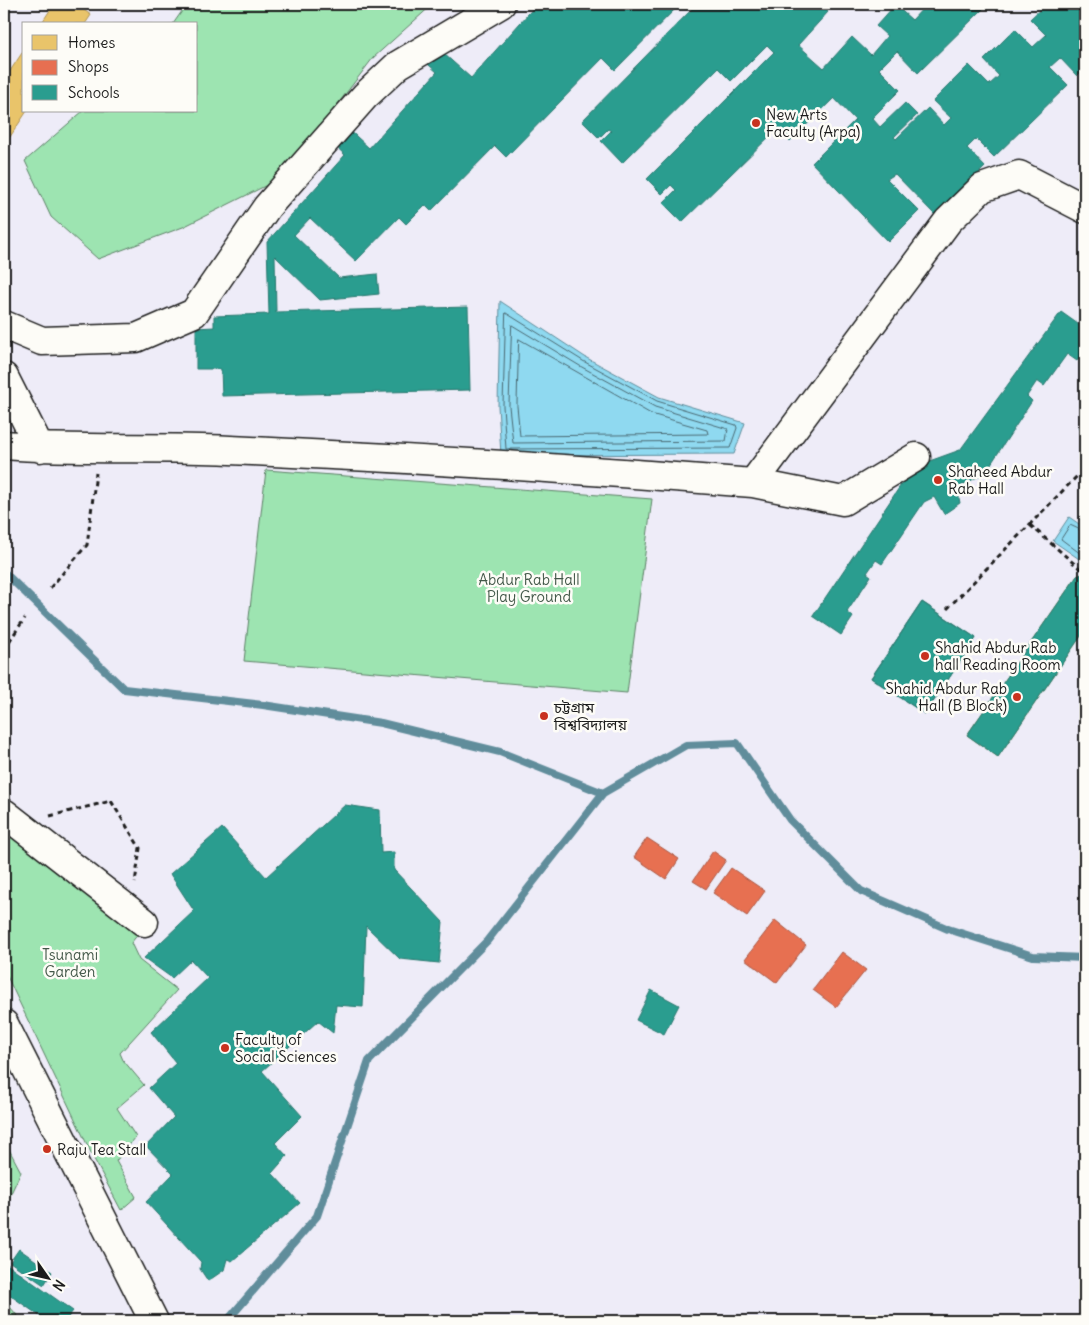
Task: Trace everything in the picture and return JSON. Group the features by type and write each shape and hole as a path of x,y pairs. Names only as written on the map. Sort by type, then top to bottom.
{"lane":[{"path":"4,325 42,341 136,338 194,313 267,208 365,96 398,65 501,4"},
{"path":"754,483 948,221 982,188 1019,175 1085,208"},
{"path":"4,377 40,448"},
{"path":"4,445 40,448 247,450 543,466 754,483 843,501 916,457"},
{"path":"11,819 137,917"},
{"path":"4,1024 154,1321"}],"path":[{"path":"50,588 87,545 99,448"},
{"path":"947,609 1085,468"},
{"path":"1030,524 1085,573"},
{"path":"4,649 25,618"},
{"path":"11,819 111,801 140,848 137,917"},
{"path":"789,1321 864,1316"}],"shaded area":[{"name":"চট্টগ্রাম বিশ্ববিদ্যালয়","path":"4,4 1085,4 1085,1321 4,1321"}],"green space":[{"path":"187,4 433,4 373,58 281,178 183,227 98,259 51,217 25,161 82,112 198,112 198,22 174,22"},
{"name":"Abdur Rab Hall Play Ground","path":"266,470 652,499 627,693 244,661"},
{"name":"Tsunami Garden","path":"4,831 12,833 139,933 131,943 139,960 177,990 120,1053 123,1060 144,1085 117,1108 136,1137 116,1161 136,1197 121,1210 94,1159 4,970"},
{"path":"4,1140 21,1172 4,1208"},
{"path":"4,1300 22,1321 4,1321"}],"water":[{"path":"500,301 585,357 659,397 745,423 734,454 501,455 498,406"},
{"path":"1069,517 1085,528 1085,563 1053,541"}],"building: Homes":[{"path":"54,4 75,4 91,15 86,22 42,22"},
{"path":"22,53 22,112 26,112 4,146 4,80"},
{"name":"Shahid Abdur Rab Hall (B Block)","path":"1085,573 1085,630 998,757 967,735 1077,576"}],"building: Shops":[{"path":"647,838 679,859 666,879 634,857"},
{"path":"713,851 726,860 706,889 693,881"},
{"path":"731,868 765,891 747,916 713,893"},
{"path":"775,920 806,945 777,983 745,959"},
{"path":"842,952 866,970 836,1007 813,990"}],"building: Schools":[{"path":"537,4 680,4 615,70 603,58 506,157 495,146 431,211 425,205 406,224 399,217 356,261 310,218 294,235 339,278 377,274 379,294 320,300 275,256 276,312 468,307 470,390 222,396 221,369 196,369 196,328 214,327 214,316 269,314 267,242 345,155 331,142 345,126 369,148 437,72 422,59 434,45 471,78"},
{"name":"New Arts Faculty (Arpa)","path":"697,4 820,4 828,12 798,45 824,68 852,37 871,55 887,36 876,26 895,5 912,20 927,4 980,4 984,8 918,73 897,51 879,69 900,90 872,118 880,127 905,103 917,115 894,137 896,139 928,108 944,125 951,118 933,101 969,65 989,85 999,76 984,60 1015,29 1033,47 1046,35 1030,19 1046,4 1085,4 1085,68 1077,76 1060,58 1050,67 1068,85 994,157 976,139 967,148 985,167 935,215 895,174 887,179 919,211 888,242 812,163 855,120 834,98 790,141 778,128 682,222 663,203 676,190 671,185 662,194 647,179 774,52 767,45 731,81 718,68 622,163 601,141 611,131 608,129 599,138 582,121"},
{"name":"Shaheed Abdur Rab Hall","path":"1061,312 1085,329 1085,350 1077,361 1067,354 1044,386 1037,381 1027,396 1032,401 985,473 957,488 960,503 944,514 934,497 924,502 882,564 876,560 867,573 871,576 847,612 853,617 841,635 813,616 913,467 960,450"},
{"name":"Shaheed Abdur Rab Hall","path":"1085,418 1085,432 1079,428"},
{"name":"Shaheed Abdur Rab Hall","path":"1085,418 1085,432 1079,428"},
{"name":"Shahid Abdur Rab Hall (B Block)","path":"1085,573 1085,630 998,757 967,735 1077,576"},
{"name":"Shahid Abdur Rab hall Reading Room","path":"922,602 976,638 925,714 871,678"},
{"name":"Shahid Abdur Rab hall Reading Room","path":"922,602 976,638 925,714 871,678"},
{"name":"Faculty of Social Sciences","path":"345,805 380,810 381,853 394,852 394,870 443,922 439,963 400,959 366,926 363,1007 336,1005 333,1033 318,1021 262,1071 302,1116 275,1143 287,1156 272,1173 300,1203 232,1261 227,1259 224,1270 208,1281 200,1269 201,1262 146,1202 173,1174 146,1146 174,1117 149,1088 176,1063 151,1032 208,978 191,960 172,978 144,958 194,911 170,874 222,828 266,877"},
{"path":"651,990 679,1005 664,1034 636,1020"},
{"path":"19,1249 52,1272 44,1285 10,1262"},
{"path":"4,1262 73,1311 65,1321 47,1321 4,1291"}],"waterway":[{"path":"4,572 124,689 263,705 381,723 500,752 603,793 686,745 737,743 790,820 861,891 948,929 1033,956 1085,958"},
{"path":"227,1321 317,1216 369,1061 487,941 603,793"}],"place":[{"name":"New Arts Faculty (Arpa)","path":"756,123"},
{"name":"Shaheed Abdur Rab Hall","path":"938,480"},
{"name":"Shahid Abdur Rab hall Reading Room","path":"925,656"},
{"name":"Shahid Abdur Rab Hall (B Block)","path":"1017,697"},
{"name":"চট্টগ্রাম বিশ্ববিদ্যালয়","path":"544,716"},
{"name":"Faculty of Social Sciences","path":"225,1048"},
{"name":"Raju Tea Stall","path":"47,1149"}]}
